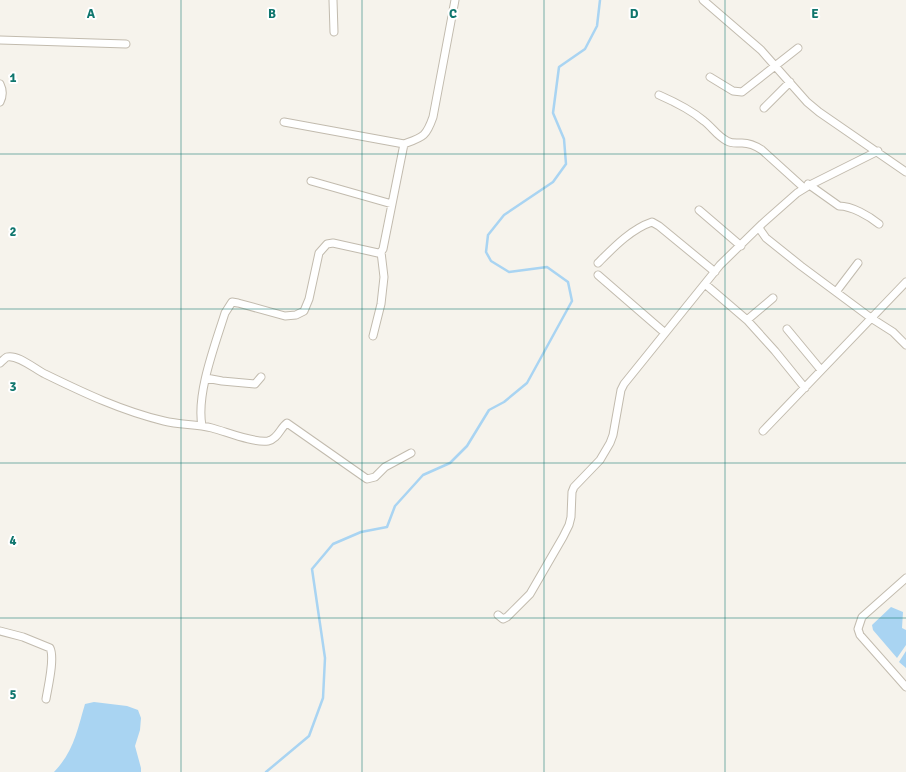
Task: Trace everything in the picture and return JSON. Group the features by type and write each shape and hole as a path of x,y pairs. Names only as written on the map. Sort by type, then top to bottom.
{"street":[{"path":"333,0 334,32"},
{"path":"284,122 404,144 416,140 425,134 433,117 456,0"},
{"path":"703,0 761,50 807,102 819,112 878,151 906,172"},
{"path":"0,40 126,44"},
{"path":"710,77 733,91 742,92 798,48"},
{"path":"764,108 790,82"},
{"path":"0,84 3,97 0,102"},
{"path":"659,95 677,102 688,109 706,122 712,130 726,141 732,144 742,143 755,146 807,186 839,206 853,210 879,224"},
{"path":"373,336 381,304 384,277 381,252 383,249 404,144"},
{"path":"498,615 503,619 507,617 521,604 535,586 569,525 571,517 572,492 574,487 600,460 610,444 622,387 705,284 759,228 807,186 878,151"},
{"path":"311,182 392,204"},
{"path":"699,210 741,246"},
{"path":"598,263 613,248 635,230 644,224 652,222 659,226 715,272"},
{"path":"759,228 766,238 801,266 871,318 893,332 906,345"},
{"path":"202,426 200,415 201,398 225,313 232,302 285,316 296,315 304,311 309,299 319,253 327,244 334,243 378,253 381,252"},
{"path":"836,292 858,263"},
{"path":"598,275 665,333"},
{"path":"763,431 906,282"},
{"path":"705,284 747,320 805,388"},
{"path":"747,320 773,298"},
{"path":"787,329 821,370"},
{"path":"0,363 7,358 12,357 20,359 43,373 128,411 184,425 202,426 258,441 269,441 276,436 287,423 368,479 375,477 385,466 411,453"},
{"path":"206,378 255,384 261,377"},
{"path":"906,578 862,617 858,629 860,635 906,686"},
{"path":"0,631 23,637 50,648 52,652 52,660 46,699"}],"water":[{"path":"891,607 903,612 902,628 906,630 906,645 897,658 873,630 872,625"},
{"path":"906,651 906,668 899,662"},
{"path":"94,702 127,706 138,710 141,718 140,730 135,746 141,772 54,772 66,756 74,740 85,704"}],"waterway":[{"path":"266,772 309,736 323,698 325,658 312,569 333,544 361,532 387,527 395,506 423,475 450,463 467,446 489,410 504,402 527,383 572,301 568,282 547,267 509,272 491,261 486,252 488,235 504,215 553,182 566,164 564,139 553,113 559,67 585,49 597,26 600,0"}]}
